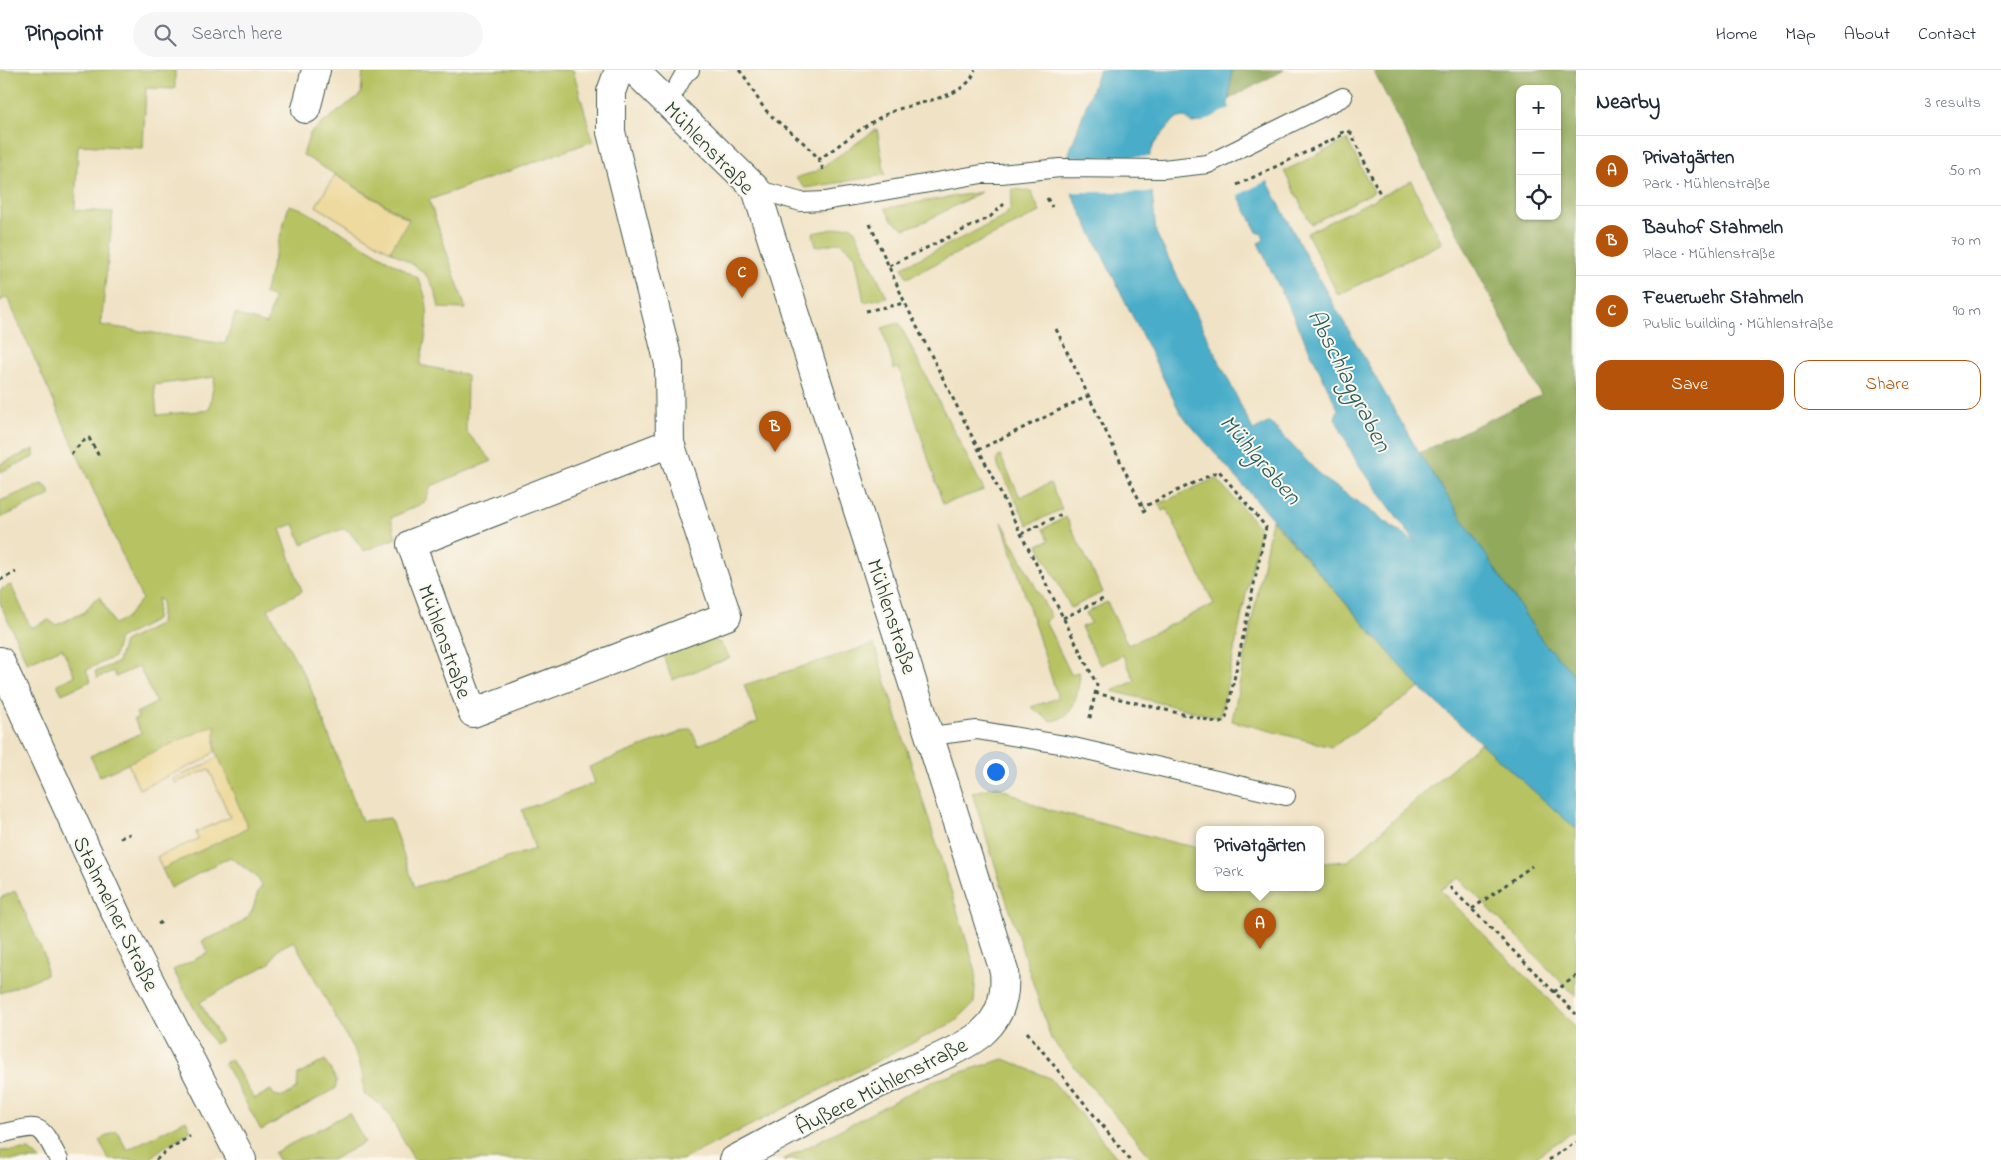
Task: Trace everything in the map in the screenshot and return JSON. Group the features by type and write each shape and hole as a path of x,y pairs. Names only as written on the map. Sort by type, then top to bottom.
{"street":[{"path":"306,109 316,70"},
{"name":"Mühlenstraße","path":"619,70 611,92 611,132 669,364 670,442 727,616 473,713 411,544 670,442"},
{"name":"Mühlenstraße","path":"634,70 756,189 1004,971 1005,987 1002,1004 996,1016"},
{"name":"Stahmelner Straße","path":"0,661 122,927 242,1160"},
{"name":"Äußere Mühlenstraße","path":"734,1160 875,1086 966,1043 985,1031 996,1016"}],"lane":[{"path":"668,103 684,73 690,70"},
{"path":"756,189 801,202 825,201 982,174 1060,168 1163,169 1208,164 1343,97"},
{"path":"931,736 976,730 1084,749 1286,796"},
{"path":"0,1134 33,1126 43,1130 59,1160"}],"path":[{"path":"739,70 750,82 764,109 823,167 825,201"},
{"path":"818,160 888,113 958,92 974,74 975,70"},
{"path":"1231,188 1350,131 1381,196"},
{"path":"857,195 905,303 1097,685 1084,749"},
{"path":"889,266 990,217 1003,207 1006,196"},
{"path":"866,311 905,303"},
{"path":"1056,329 1146,514"},
{"path":"978,450 1088,396"},
{"path":"71,454 82,442 90,438 100,458"},
{"path":"1095,693 1220,724 1226,718 1266,527 1219,471 1143,507"},
{"path":"1021,534 1064,513"},
{"path":"0,580 16,572"},
{"path":"1063,618 1105,598"},
{"path":"1472,909 1532,866"},
{"path":"1450,887 1576,1014"},
{"path":"1554,992 1576,976"},
{"path":"996,1016 1026,1030 1130,1160"},
{"path":"156,1160 178,1143 193,1135"},
{"path":"1549,1160 1576,1142"}],"green space":[{"path":"0,70 175,70 175,89 146,88 143,148 78,145 75,210 113,212 101,325 225,344 235,314 267,324 274,298 264,294 289,205 302,209 418,278 426,300 427,311 426,332 420,365 467,375 466,431 492,461 431,486 425,502 391,518 396,538 364,551 349,531 343,529 302,544 294,524 280,529 302,591 268,609 309,684 362,821 390,818 415,887 535,849 522,810 595,783 589,767 691,728 698,745 758,722 744,685 874,644 976,971 974,1003 956,1021 682,1160 414,1160 388,1113 380,1104 364,1094 362,1072 358,1058 294,941 278,949 270,963 200,1002 221,1040 214,1044 173,970 208,953 202,941 243,921 252,911 262,886 257,877 230,857 171,888 162,869 248,828 215,749 215,726 100,776 90,756 141,733 134,719 138,717 136,713 156,703 139,666 116,677 113,671 97,678 95,672 118,662 124,642 160,624 162,602 158,598 156,620 119,639 114,657 86,670 91,681 62,694 57,684 75,676 62,648 27,663 0,603 0,590 11,585 31,628 49,620 56,625 85,612 94,600 100,597 114,624 126,618 142,599 7,297 0,301","holes":["215,377 209,410 157,415 154,385"]},
{"path":"363,70 573,70 593,141 429,200 466,309 439,308 433,286 423,272 390,251 409,219 303,155 310,133 361,94"},
{"path":"1232,70 1284,70 1229,99"},
{"path":"1373,70 1576,70 1576,676 1543,642 1419,453 1541,395"},
{"path":"877,129 885,175 805,188 795,178 815,172"},
{"path":"1347,140 1374,192 1311,224 1284,171"},
{"path":"1411,181 1442,243 1338,295 1307,233"},
{"path":"1013,189 1031,191 1040,212 907,278 902,267 1004,217 1010,209"},
{"path":"981,192 928,220 905,229 892,220 885,208"},
{"path":"850,226 854,229 887,297 864,302 855,255 840,242 816,247 813,233"},
{"path":"899,323 984,490 943,504 899,368 894,369 882,328"},
{"path":"34,449 34,457 0,472 0,464"},
{"path":"1000,455 1020,497 1050,483 1062,509 1028,525 998,466 997,459"},
{"path":"1216,478 1260,528 1220,718 1112,691 1135,681 1123,655 1100,665 1081,627 1091,623 1086,613 1107,602 1128,645 1214,604 1167,509 1162,511 1159,504"},
{"path":"41,484 47,487 51,495 0,518 0,501"},
{"path":"1066,517 1103,592 1071,608 1038,545 1049,540 1043,529"},
{"path":"1272,520 1420,688 1332,747 1232,721"},
{"path":"1002,522 1051,617 1045,621 1071,674 1079,672 1080,677 1076,699 1070,711 1059,719 1051,721 1031,707 1058,698"},
{"path":"712,639 720,643 730,658 672,680 663,655 703,640"},
{"path":"1480,743 1576,829 1576,997 1459,878 1440,890 1576,1027 1576,1130 1531,1160 1153,1160 1051,1039 972,793 997,786 1039,807 1179,844 1196,846 1196,891 1324,891 1324,863 1348,861"},
{"path":"15,891 45,957 46,975 0,993 0,898"},
{"path":"231,1059 254,1099 271,1090 274,1095 283,1097 297,1089 298,1075 325,1060 337,1081 335,1089 261,1130 224,1063"},
{"path":"1004,1059 1050,1078 1119,1160 783,1160 932,1081"},
{"path":"349,1113 365,1142 332,1160 278,1160 274,1153"},
{"path":"186,1120 191,1131 164,1147 149,1160 109,1160 99,1140 117,1131 127,1150"},
{"path":"29,1150 41,1160 0,1160 0,1151"}],"sand":[{"path":"335,175 409,220 390,251 316,206"},
{"path":"215,725 215,751 204,760 139,789 128,763"},
{"path":"218,756 248,828 162,869 157,857 198,839 196,832 230,817 209,769 175,783 173,779 207,764"}],"water":[{"path":"1099,70 1232,70 1228,105 1307,258 1419,453 1543,642 1576,676 1576,829 1420,688 1181,414 1073,196 1068,156","holes":["1184,117 1192,123 1201,122 1257,232 1262,234 1264,240 1258,243 1338,409 1335,418 1356,461 1416,543 1322,477 1270,422 1253,430 1156,233 1149,158 1154,144 1175,119"]}],"pier":[{"path":"1232,107 1269,180 1236,196 1200,125 1197,125"},
{"path":"1065,157 1152,157 1155,192 1070,192"}],"place":[{"name":"Feuerwehr Stahmeln","path":"742,298"},
{"name":"Bauhof Stahmeln","path":"775,452"},
{"name":"Privatgärten","path":"1260,949"}],"water label":[{"name":"Abschlaggraben","path":"1350,380"},
{"name":"Mühlgraben","path":"1261,459"}]}
